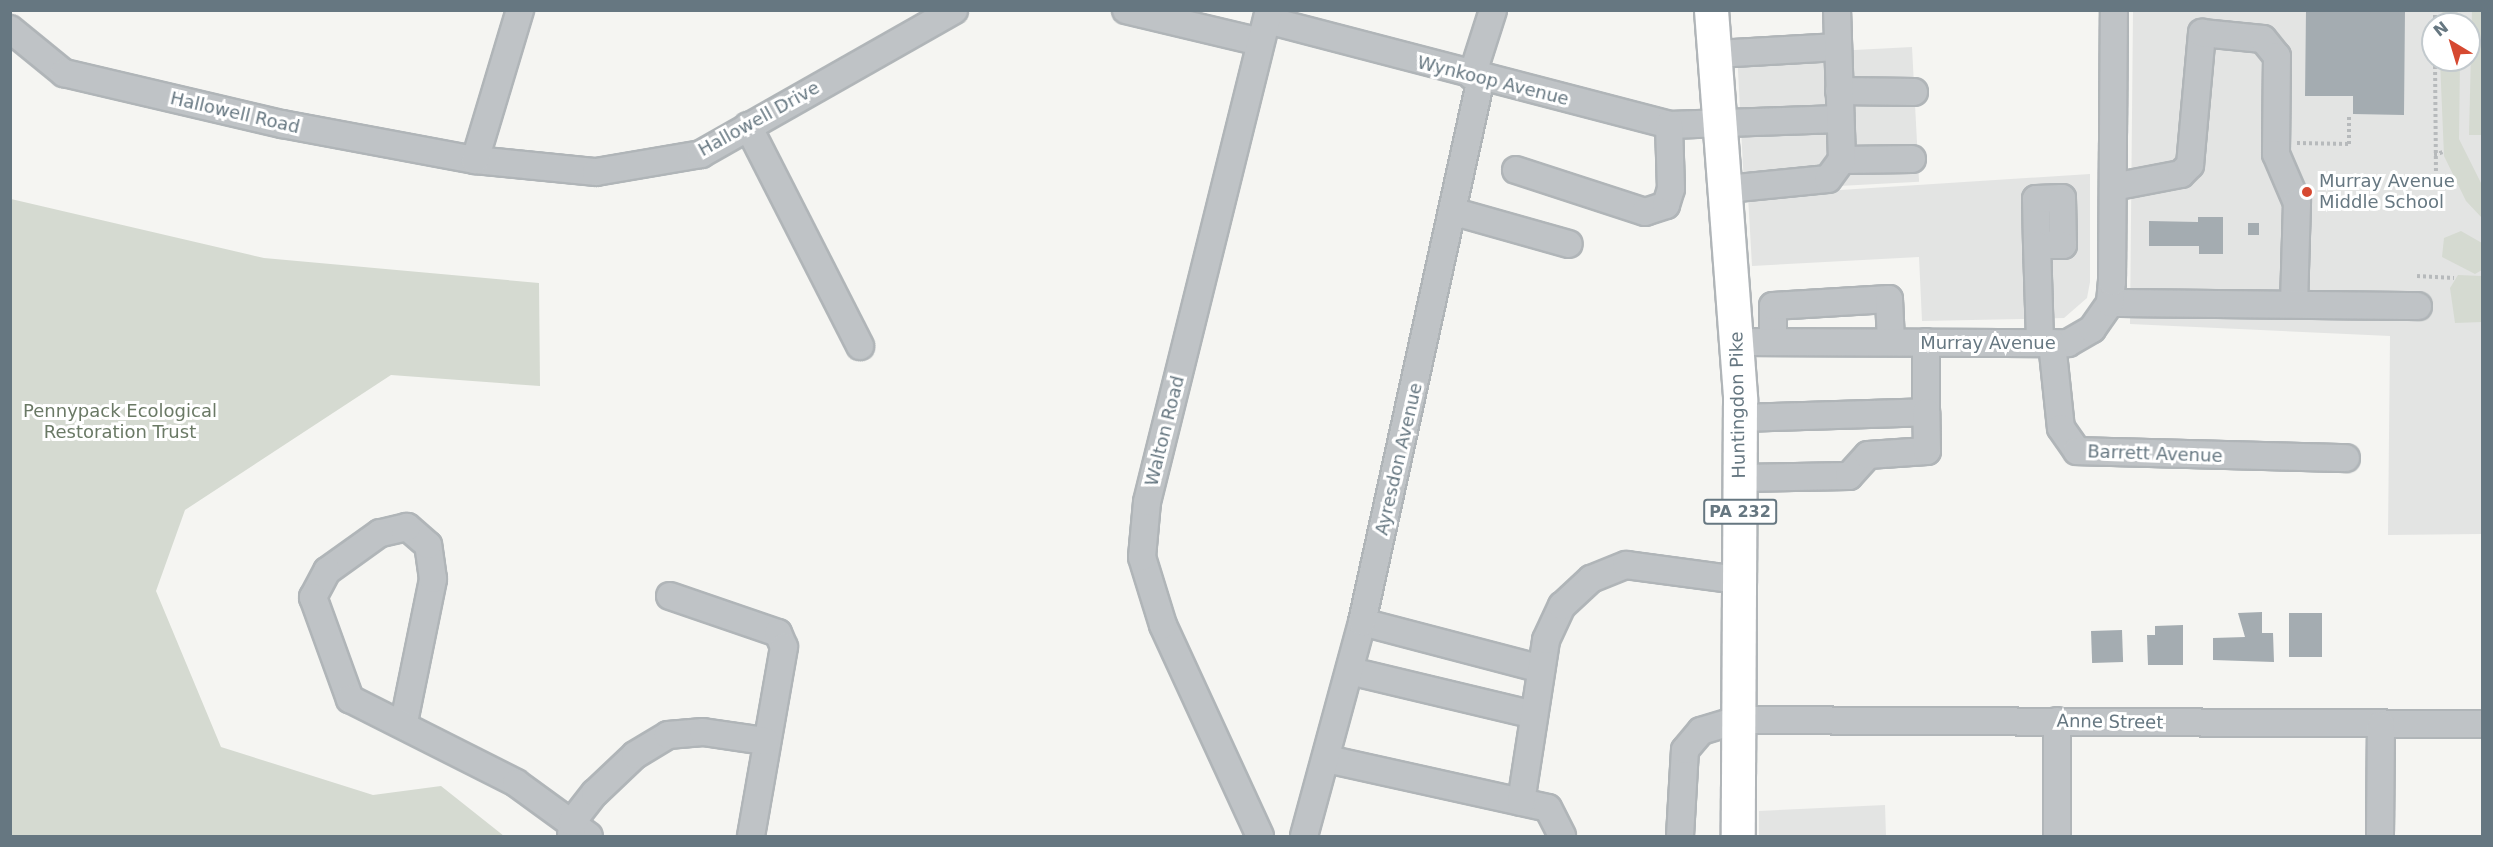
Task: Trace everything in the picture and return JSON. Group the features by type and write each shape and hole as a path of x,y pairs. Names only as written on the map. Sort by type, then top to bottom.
{"main road":[{"name":"Huntingdon Pike","path":"1711,10 1727,189 1740,418 1738,837"}],"street":[{"path":"475,160 520,10"},
{"name":"Hallowell Drive","path":"475,160 596,172 701,154 954,10"},
{"path":"1126,10 1265,24"},
{"name":"Ayresdon Avenue","path":"1305,837 1362,622 1455,213 1476,77 1493,10"},
{"path":"1727,189 1828,179 1842,160 1837,10"},
{"path":"2114,10 2110,303 2418,306"},
{"name":"Wynkoop Avenue","path":"1265,24 1669,125 1840,119"},
{"name":"Walton Road","path":"1260,837 1163,625 1142,557 1147,502 1265,24"},
{"name":"Hallowell Road","path":"10,29 64,72 282,124 475,160"},
{"path":"2113,187 2181,174 2190,165 2202,33 2263,39 2277,56 2276,154 2297,203 2294,304"},
{"path":"1716,54 1838,47"},
{"path":"1839,91 1914,92"},
{"path":"1516,170 1645,212 1665,205 1671,189 1669,125"},
{"path":"748,126 860,346"},
{"path":"1842,160 1912,159"},
{"path":"1455,213 1569,244"},
{"path":"2037,245 2046,343"},
{"path":"1773,341 1773,306 1889,299 1891,342"},
{"path":"1838,302 1841,342"},
{"name":"Murray Avenue","path":"1737,342 2068,343 2092,329 2110,303"},
{"path":"1740,478 1849,476 1868,455 1927,452 1926,342"},
{"name":"Barrett Avenue","path":"2046,343 2061,428 2077,451 2346,458"},
{"path":"1740,418 1926,412"},
{"path":"404,722 433,579 428,545 407,527 380,533 327,571 313,597 350,699 377,717 404,722 516,783 577,832 635,754 668,735 703,732 765,741"},
{"path":"1521,802 1546,640 1562,606 1591,579 1626,565 1739,580"},
{"path":"670,596 778,633 784,647 765,741 751,837"},
{"path":"1362,622 1541,669"},
{"path":"1350,671 1534,715"},
{"name":"Anne Street","path":"1680,837 1685,750 1701,731 1738,720 2381,725 2482,723"},
{"path":"2057,837 2058,721"},
{"path":"2380,837 2381,725"},
{"path":"1327,759 1548,808 1562,837"}],"path":[{"path":"2434,72 2436,178"},
{"path":"2296,143 2349,144 2349,114"},
{"path":"2434,155 2443,152"},
{"path":"2417,276 2454,278"}],"shaded area":[{"name":"Murray Avenue Middle School","path":"2133,11 2482,11 2482,534 2388,535 2390,336 2130,324"},
{"path":"1912,47 1919,182 1744,191 1737,56"},
{"path":"2090,174 2090,282 2087,298 2064,318 1922,321 1919,257 1752,266 1748,196"},
{"path":"1885,805 1886,836 1759,836 1759,811"}],"green space":[{"path":"2446,8 2458,12 2442,12"},
{"path":"2482,11 2482,135 2469,135 2471,72 2481,72 2481,12 2472,12"},
{"path":"2440,72 2460,72 2459,139 2482,185 2482,218 2466,201 2444,156"},
{"name":"Pennypack Ecological Restoration Trust","path":"11,199 264,258 539,283 540,386 391,375 185,510 156,591 221,747 373,795 441,786 504,836 11,836"},
{"path":"2461,231 2482,243 2482,270 2475,274 2442,257 2444,238"},
{"path":"2458,275 2482,276 2482,322 2455,323 2450,288"}],"building":[{"path":"2306,10 2405,10 2404,115 2353,114 2353,96 2305,96"},
{"path":"2198,217 2223,217 2223,254 2199,254 2199,246 2149,246 2149,221 2198,222"},
{"path":"2248,223 2259,223 2259,235 2248,235"},
{"path":"2262,612 2262,633 2273,633 2274,662 2213,660 2213,638 2245,637 2238,613"},
{"path":"2289,613 2322,613 2322,657 2289,657"},
{"path":"2183,625 2183,665 2148,665 2147,635 2155,635 2155,626"},
{"path":"2122,630 2123,662 2092,663 2091,631"}],"place":[{"name":"Murray Avenue Middle School","path":"2307,192"}]}
